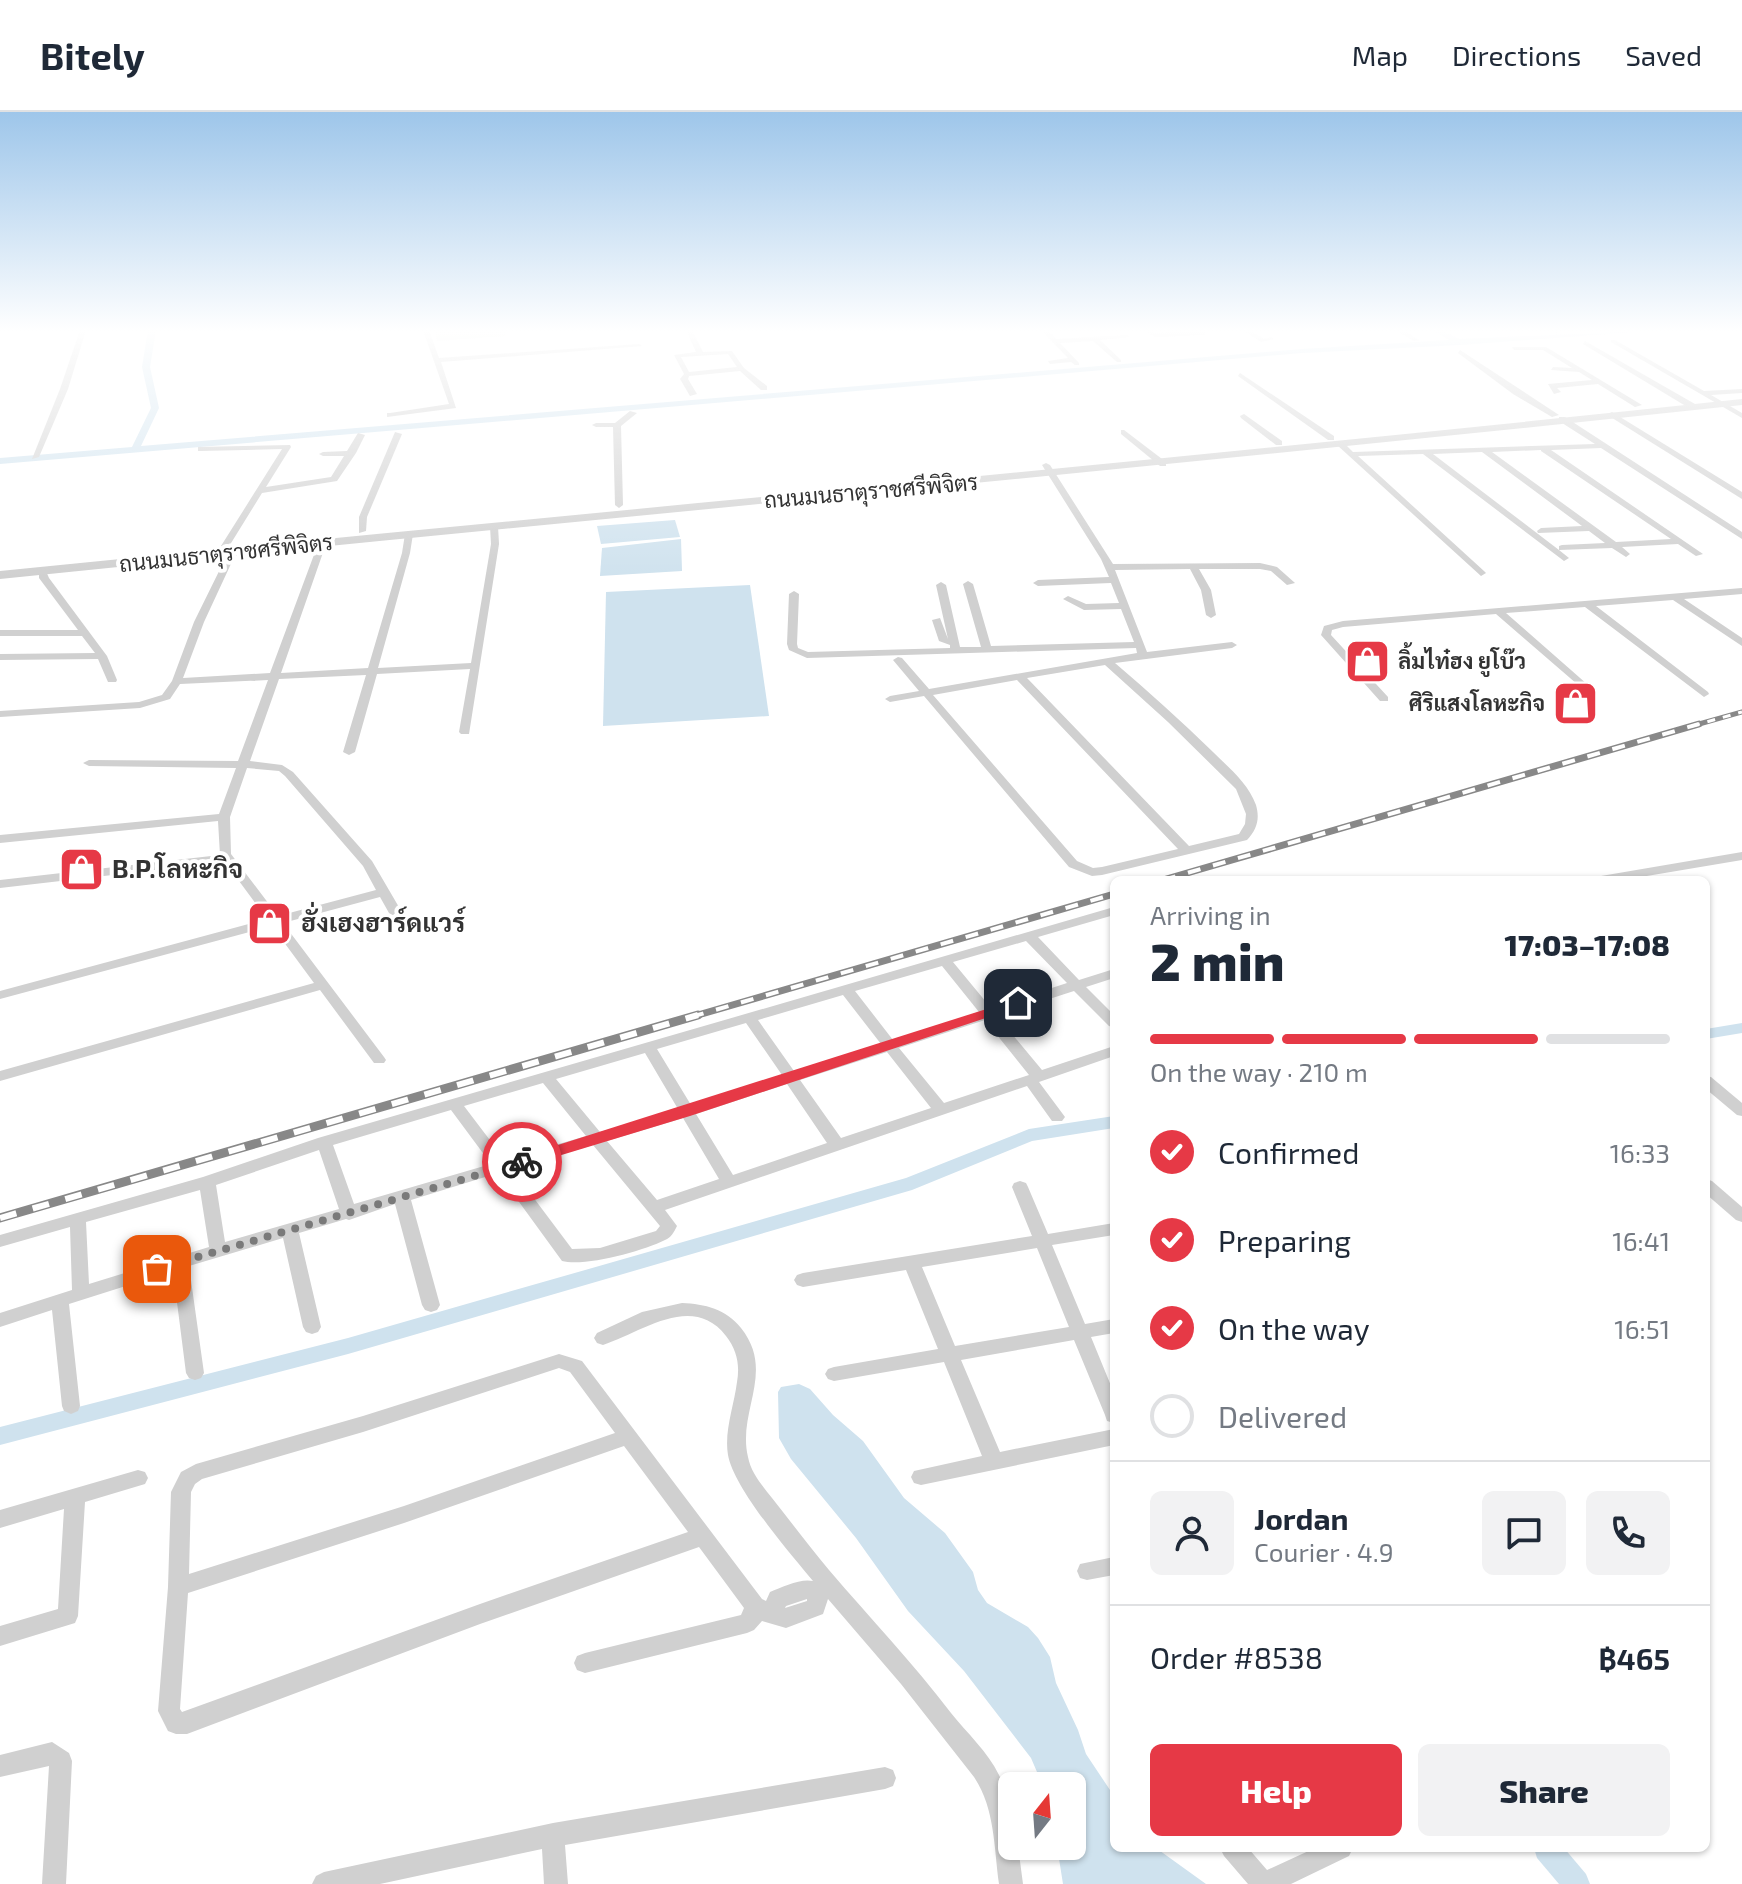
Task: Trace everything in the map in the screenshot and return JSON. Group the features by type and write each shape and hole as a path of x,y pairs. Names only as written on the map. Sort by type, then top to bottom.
{"street":[{"path":"36,454 54,413"},
{"path":"390,415 408,413"},
{"path":"596,425 617,425 633,413"},
{"path":"1295,413 1352,454 1481,573"},
{"path":"1551,413 1742,536"},
{"name":"ถนนมนธาตุราชศรีพิจิตร","path":"0,575 362,531 619,505 1050,470 1163,464 1592,413"},
{"name":"ถนนมนธาตุราชศรีพิจิตร","path":"1558,417 1618,413"},
{"path":"1612,414 1742,496"},
{"path":"1244,416 1279,443"},
{"path":"617,425 619,505"},
{"path":"1124,432 1163,464"},
{"path":"362,531 363,517 398,434"},
{"path":"259,491 334,479 361,435"},
{"name":"ถนนมนธาตุราชศรีพิจิตร","path":"0,567 322,544 1050,470 1279,443 1336,441"},
{"path":"0,714 150,704 166,697 177,681 228,549 286,446 201,449"},
{"path":"1352,454 1603,446"},
{"path":"1484,449 1626,554"},
{"path":"1544,449 1699,554"},
{"path":"1424,451 1563,553 1614,545 1679,541"},
{"path":"323,454 352,453"},
{"path":"1050,470 1109,567 1142,650"},
{"path":"465,732 495,544 494,526"},
{"path":"1541,531 1590,528"},
{"path":"349,752 409,534"},
{"path":"322,544 224,817 228,858 379,1060"},
{"path":"1109,567 1267,567 1278,571 1290,583"},
{"path":"1193,567 1206,590 1211,615"},
{"path":"42,571 44,578 102,656 112,680"},
{"path":"1038,583 1112,580"},
{"path":"968,584 987,651"},
{"path":"941,585 955,647"},
{"path":"1384,699 1326,635 1327,628 1332,625 1742,591"},
{"path":"794,594 794,650 818,656 955,647 987,651 1142,650 1232,645"},
{"path":"1674,596 1742,643"},
{"path":"1068,599 1084,607 1122,606"},
{"path":"1587,604 1704,694"},
{"path":"1498,611 1592,694"},
{"path":"937,620 944,641 955,647"},
{"path":"0,633 86,633"},
{"path":"890,699 1106,660 1142,650"},
{"path":"0,657 102,656"},
{"path":"898,660 1073,864 1092,872 1102,871 1243,837 1250,831 1253,820 1247,797 1178,724 1106,660"},
{"path":"177,681 474,666"},
{"path":"1019,676 1187,851"},
{"path":"89,763 271,765 289,774 368,864 403,926"},
{"path":"0,839 224,817"},
{"path":"1624,876 1742,856"},
{"path":"0,884 228,858"},
{"path":"0,995 382,892"},
{"path":"0,1241 207,1182 324,1142 1110,912"},
{"path":"1029,936 1110,1019"},
{"path":"944,960 988,1013 1057,1117"},
{"path":"0,1320 685,1112 1110,974"},
{"path":"0,1076 322,985"},
{"path":"846,990 940,1109"},
{"path":"749,1017 837,1145"},
{"path":"649,1048 729,1182"},
{"path":"653,1208 940,1109 1110,1055"},
{"path":"455,1105 568,1256 600,1254 662,1235 669,1226 547,1078"},
{"path":"1710,1084 1742,1111"},
{"path":"324,1142 349,1214"},
{"path":"207,1182 218,1252"},
{"path":"1020,1187 1110,1405"},
{"path":"1710,1188 1742,1216"},
{"path":"402,1198 431,1305"},
{"path":"78,1217 81,1294"},
{"path":"803,1280 1110,1230"},
{"path":"290,1231 312,1327"},
{"path":"180,1263 195,1373"},
{"path":"912,1263 994,1462"},
{"path":"60,1300 71,1406"},
{"path":"603,1338 649,1315 673,1309 711,1315 726,1323 747,1352 749,1366 736,1446 743,1472 824,1590 893,1656 991,1783 1000,1812 1011,1884"},
{"path":"834,1374 1110,1327"},
{"path":"703,1536 480,1614 187,1723 176,1723 169,1711 181,1492 188,1478 196,1472 363,1424 559,1361 576,1366 703,1536 764,1611 786,1618 816,1607 824,1590"},
{"path":"178,1587 350,1534 628,1436"},
{"path":"921,1477 1110,1438"},
{"path":"0,1519 138,1478"},
{"path":"0,1636 68,1616 75,1498"},
{"path":"1087,1571 1110,1567"},
{"path":"585,1663 747,1623 764,1611"},
{"path":"0,1766 52,1753 61,1761 54,1884"},
{"path":"324,1884 553,1835 885,1778"},
{"path":"553,1835 556,1884"},
{"path":"1236,1852 1264,1884 1332,1852"}],"water":[{"path":"675,520 680,537 601,544 597,526"},
{"path":"681,539 682,571 600,576 602,548"},
{"path":"750,585 769,716 603,726 606,592"},
{"path":"799,1384 810,1389 833,1415 863,1441 904,1498 945,1533 973,1572 978,1590 987,1603 1028,1627 1038,1638 1050,1657 1056,1683 1086,1754 1110,1790 1110,1852 1162,1852 1206,1884 1063,1884 1059,1860 1086,1860 1086,1772 1037,1772 1031,1758 964,1671 908,1611 856,1538 791,1459 779,1438 778,1392 781,1387"}],"waterway":[{"path":"135,450 153,413"},
{"path":"135,450 572,413"},
{"path":"0,461 135,450"},
{"path":"1710,1033 1742,1028"},
{"path":"0,1436 348,1346 912,1183 1029,1135 1110,1123"},
{"path":"1550,1852 1576,1884"}],"railway":[{"path":"1695,725 1742,712"},
{"path":"1177,876 1695,725"},
{"path":"691,1017 1110,895"},
{"path":"0,1218 698,1015"}],"way so far":[{"path":"157,1269 522,1162"}],"place":[{"name":"ลิ้มไท๋ฮง ยูโบ๊ว","path":"1367,661"},
{"name":"ศิริแสงโลหะกิจ","path":"1576,703"},
{"name":"B.P.โลหะกิจ","path":"81,869"},
{"name":"ฮั่งเฮงฮาร์ดแวร์","path":"270,923"}],"route":[{"path":"522,1162 1018,1003"}]}
